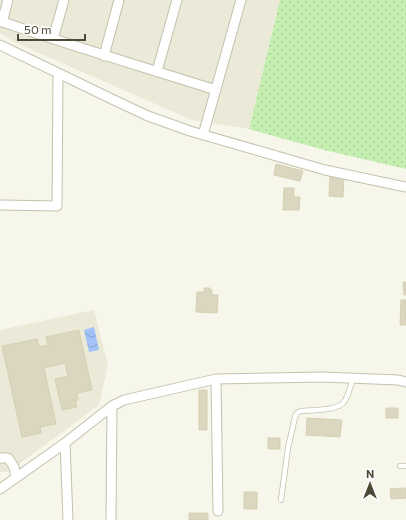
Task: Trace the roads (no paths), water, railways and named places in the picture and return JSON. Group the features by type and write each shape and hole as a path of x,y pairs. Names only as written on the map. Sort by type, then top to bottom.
{"street":[{"path":"8,0 1,21 104,56 216,90"},
{"path":"53,39 64,0"},
{"path":"104,56 119,0"},
{"path":"157,71 177,0"},
{"path":"203,135 241,0"},
{"path":"0,45 148,116 203,135 325,170 406,187"},
{"path":"1,206 57,206 58,74"},
{"path":"0,489 65,443 112,406 124,400 216,379 323,377 398,380 406,382"},
{"path":"216,379 218,511"},
{"path":"111,520 112,406"},
{"path":"65,443 68,520"},
{"path":"0,458 8,458 14,468 16,478"}],"lane":[{"path":"281,500 288,448 297,413 301,411 333,408 339,406 345,401 353,378"},
{"path":"400,466 406,466"}],"water":[{"path":"94,327 99,350 89,352 84,330"}]}
